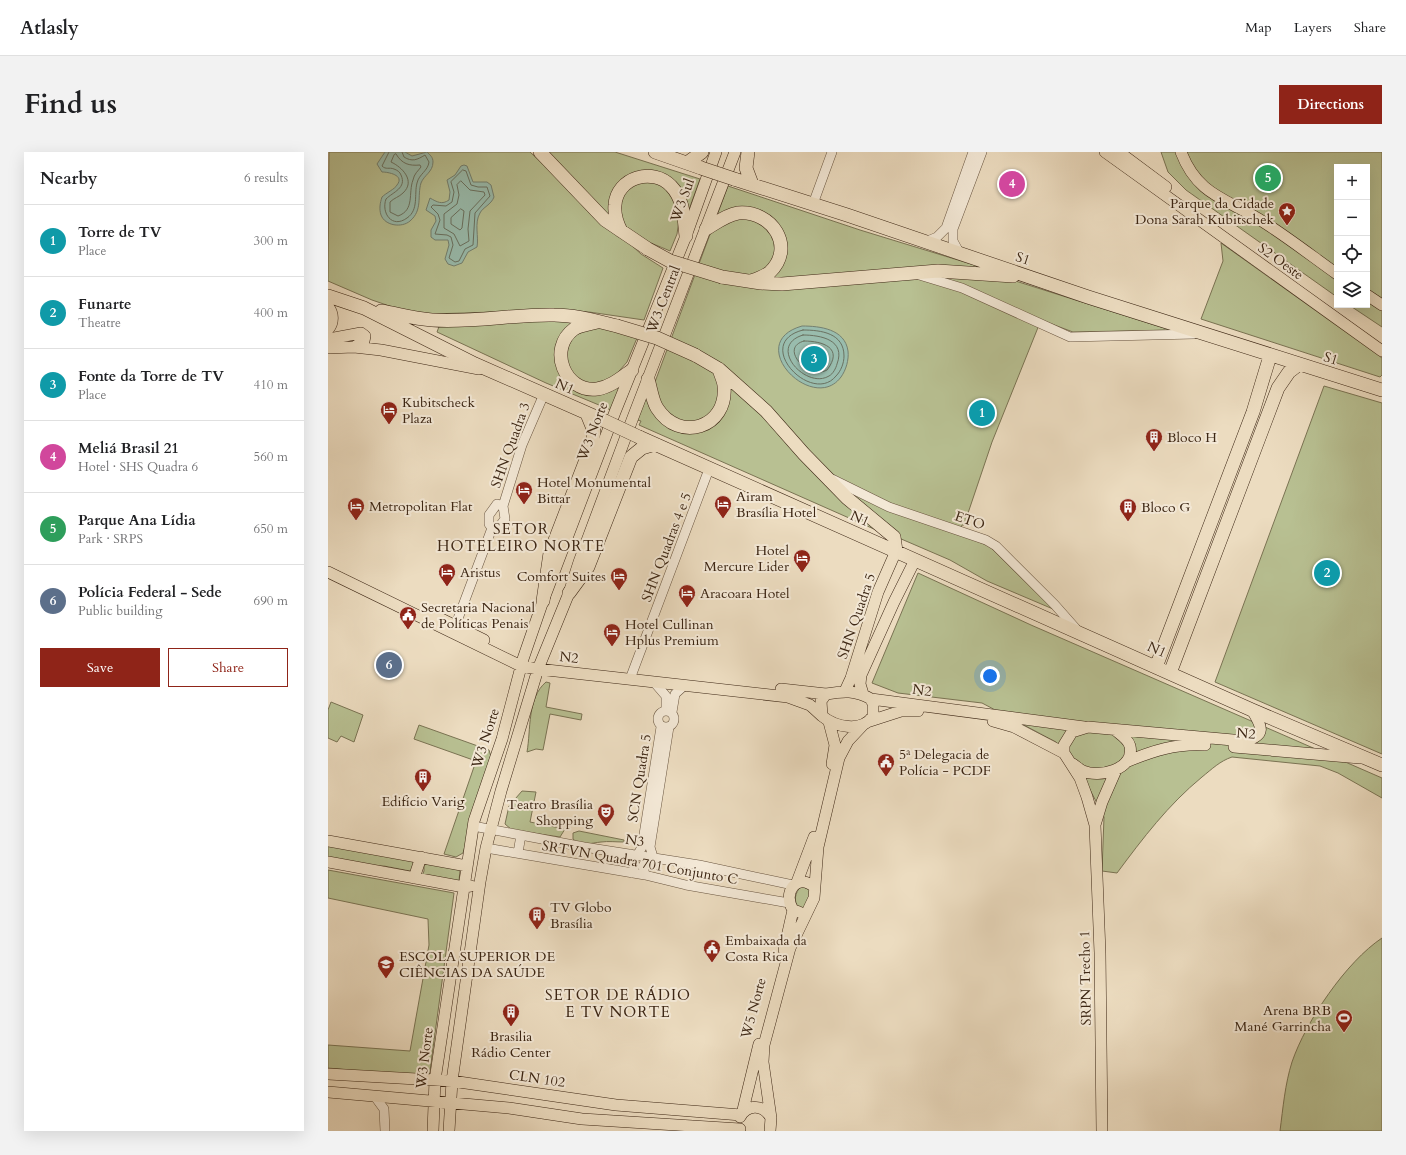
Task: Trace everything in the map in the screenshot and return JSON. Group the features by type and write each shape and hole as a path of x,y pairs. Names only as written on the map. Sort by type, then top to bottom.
{"highway":[{"path":"540,152 605,220 621,231 648,249 670,261 722,277 749,282 788,284 945,271 1030,277"},
{"name":"S1","path":"655,152 1202,334 1298,365 1380,388"},
{"path":"687,163 702,152"},
{"path":"748,152 746,168 752,184"},
{"path":"621,231 616,220 615,204 619,192 632,180 641,176 653,176 664,180 672,186 677,195 684,216 686,236"},
{"path":"706,229 721,219 737,213 760,216 769,221 776,230 779,238 779,257 769,273 749,282"},
{"name":"N1","path":"328,296 364,308 492,371 709,469 1078,631 1252,710 1382,765"},
{"path":"328,308 331,312 331,319 328,328"},
{"path":"364,308 432,320 465,320 554,315 584,317 657,338 695,355 719,369 766,411 825,477 894,538 896,551"},
{"path":"599,321 574,329 563,344 561,358 562,369 567,376 580,386 597,389 615,382 632,370"},
{"path":"1156,667 1250,419 1270,356"},
{"path":"1170,673 1278,388 1289,372 1298,365"},
{"path":"648,379 653,401 661,414 668,422 675,426 689,428 704,425 711,421 718,413 723,397 724,386 719,369"},
{"path":"543,601 550,553 592,444 594,430 587,414"},
{"path":"570,593 588,567 630,457 642,448 655,444"}],"main road":[{"name":"W3 Sul","path":"686,236 716,152"},
{"path":"706,229 735,152"},
{"name":"S2 Oeste","path":"1105,152 1382,351"},
{"name":"S2 Oeste","path":"1119,152 1382,343"},
{"path":"1181,152 1193,175 1206,189 1263,222 1334,272"},
{"name":"W3 Central","path":"648,379 706,229"},
{"name":"W3 Central","path":"632,370 686,236"},
{"path":"1370,297 1382,305"},
{"path":"328,339 361,333 365,336 364,341 354,347"},
{"path":"328,348 354,347 381,350 492,371"},
{"name":"W3 Norte","path":"433,1131 435,1080 473,826 504,732 522,662 543,601 632,370"},
{"path":"449,1131 452,1081 464,992 480,882 491,829 540,666 570,593 582,554 648,379"},
{"name":"SHN Quadra 5","path":"844,691 851,678 878,592 896,551"},
{"path":"771,1127 763,1062 764,1044 790,948 814,898 821,830 830,802 839,758 848,741 866,723 874,711 860,684 861,675 915,560"},
{"name":"N2","path":"328,564 454,629 522,662 540,666 631,676 826,694"},
{"path":"328,572 336,571 366,583"},
{"name":"N2","path":"328,572 454,629"},
{"path":"878,592 888,594 894,602"},
{"name":"N2","path":"631,676 654,682 788,697 810,705 826,719"},
{"path":"809,911 804,912 791,906 790,891 795,884 812,845 829,782 835,745 826,719 822,701 826,694 844,691 867,696"},
{"name":"N2","path":"867,696 1088,727"},
{"name":"N2","path":"866,723 897,712 909,710 985,719 1014,727 1064,753"},
{"name":"N2","path":"1115,730 1244,741 1253,739 1259,735 1261,728 1259,721 1252,710"},
{"path":"826,719 853,727 866,723"},
{"path":"1088,727 1115,730 1125,738 1130,746 1129,756 1126,762 1116,770 1097,774 1084,771 1070,763 1064,753 1064,745 1072,732 1088,727"},
{"path":"504,732 511,737 519,736"},
{"path":"500,743 511,746 515,750"},
{"name":"N2","path":"1126,762 1162,749 1196,744 1366,758"},
{"name":"SRPN Trecho 1","path":"1070,763 1080,778 1088,797 1095,825 1100,961 1102,1131"},
{"name":"SRPN Trecho 1","path":"1095,825 1102,802 1116,770"},
{"path":"328,841 467,866"},
{"path":"414,878 422,857"},
{"path":"328,862 464,887 480,882"},
{"path":"795,884 807,882 814,887"},
{"name":"W5 Norte","path":"740,1130 739,1119 742,1114 762,1030 784,950 791,906"},
{"path":"456,944 460,948 471,950"},
{"path":"453,959 458,958 463,961 464,992"},
{"name":"CLN 102","path":"328,1074 452,1081 616,1105 742,1114"},
{"path":"341,1075 338,1084 341,1094"},
{"path":"419,1080 422,1091 419,1100"},
{"path":"509,1108 506,1104 506,1095 510,1089"},
{"path":"328,1092 376,1098 450,1102 509,1108 582,1119 740,1130"},
{"path":"742,1114 749,1108 760,1108 768,1113 771,1127"},
{"path":"666,1125 667,1109"},
{"path":"687,1126 707,1131"}],"street":[{"path":"813,204 832,152"},
{"path":"925,242 937,237 946,228 973,152"},
{"path":"960,254 954,241 953,229 982,152"},
{"path":"913,273 962,288 1070,337 1202,334"},
{"name":"SHN Quadra 3","path":"503,506 522,445 544,394"},
{"name":"SHN Quadras 4 e 5","path":"631,676 709,469"},
{"name":"ETO","path":"825,477 889,507 986,540 996,546 1055,605 1078,631"},
{"path":"497,504 503,506 506,515 503,523 499,527 492,528 488,521 489,514 497,504"},
{"path":"454,629 492,528"},
{"path":"654,682 666,696 673,722 665,727"},
{"path":"669,711 675,694 686,685"},
{"path":"665,727 659,724 660,714 669,711"},
{"path":"645,875 643,866 650,857 665,727"},
{"name":"SCN Quadra 5","path":"634,855 642,847 665,727"},
{"name":"N3","path":"473,826 795,884"},
{"path":"518,853 522,835"},
{"name":"SRTVN Quadra 701 Conjunto C","path":"486,848 645,875 686,885 791,906"},
{"path":"632,873 635,866 634,855"},
{"path":"376,1098 384,1109 385,1131"}],"shaded area":[{"path":"329,152 530,152 641,254 663,268 644,320 589,312 554,310 432,314 404,311 372,300 328,281"},
{"path":"545,152 615,152 700,179 687,215 675,182 629,178 612,218"},
{"name":"Parque da Cidade Dona Sarah Kubitschek","path":"1161,152 1382,152 1382,327 1354,308 1370,308 1370,164 1334,164 1334,295 1186,190 1168,172"},
{"path":"636,181 659,181 673,196 679,220 677,234 670,251 635,235 623,223 621,204 623,196 627,189"},
{"path":"728,186 860,230 997,272 984,271 1170,330 1073,332 1041,320 992,442 964,525 962,525 959,534 989,546 1053,609 987,581 950,560 885,532 892,537 639,425 641,421 637,420 647,395 649,398"},
{"path":"1221,243 1382,358 1382,375 1380,377 1201,319 1223,261"},
{"path":"519,320 581,321 560,341 571,385 623,381 611,410 546,383 437,332 440,324"},
{"path":"595,327 617,331 637,338 627,362 613,378 594,385 577,380 565,360 571,341 582,332"},
{"path":"1324,386 1382,403 1382,754 1215,682"},
{"path":"918,573 1031,625 1382,778 1382,798 1338,773 1320,766 1232,757 1213,768 1167,810 1117,873 1102,871 1104,817 1080,770 1056,742 982,703 898,693 872,683"},
{"path":"546,682 550,683 546,707 582,714 581,720 550,714 543,750 536,749 527,752 533,705 540,689"},
{"path":"331,702 363,715 354,742 341,736 337,742 328,738 328,710"},
{"path":"419,725 489,750 492,760 463,853 456,857 444,854 476,761 414,739"},
{"path":"522,791 536,792 530,822 565,829 560,837 512,830 505,824 509,806"},
{"path":"579,831 624,840 624,842 583,844 573,839 573,833"},
{"path":"328,845 411,861 414,863 412,871 384,866 371,867 328,858"},
{"path":"424,863 460,870 459,881 422,876 424,871"},
{"path":"328,870 454,893 429,1078 328,1068 328,1045 410,1051 429,945 428,919 328,898"},
{"path":"801,886 813,891 804,909 799,908 795,900 797,891"},
{"name":"Arena BRB Mané Garrincha","path":"1382,938 1382,1131 1280,1131 1284,1096 1292,1062 1298,1046 1317,1011 1341,977 1368,949"}],"water":[{"path":"385,152 405,152 412,156 427,152 433,160 432,168 421,183 417,212 410,221 403,225 394,225 386,222 380,213 382,197 399,182 397,176 382,172 377,164"},
{"path":"461,166 467,166 473,182 487,182 491,185 494,197 491,202 481,211 478,217 477,247 468,252 462,263 454,266 448,264 445,259 449,245 448,240 435,240 431,237 431,230 436,221 435,216 426,210 430,198 442,203 449,200 450,192 447,180 455,175"},
{"path":"802,326 831,330 837,333 846,344 848,361 846,368 841,377 829,386 815,387 801,382 788,372 781,360 779,346 785,335"}],"place":[{"name":"Parque Ana Lídia","path":"1268,178"},
{"name":"Meliá Brasil 21","path":"1012,184"},
{"name":"Parque da Cidade Dona Sarah Kubitschek","path":"1287,226"},
{"name":"Fonte da Torre de TV","path":"814,359"},
{"name":"Torre de TV","path":"982,413"},
{"name":"Kubitscheck Plaza","path":"389,425"},
{"name":"Bloco H","path":"1154,452"},
{"name":"Hotel Monumental Bittar","path":"524,505"},
{"name":"Airam Brasília Hotel","path":"723,519"},
{"name":"Metropolitan Flat","path":"356,521"},
{"name":"Bloco G","path":"1128,522"},
{"name":"Hotel Mercure Lider","path":"802,573"},
{"name":"Funarte","path":"1327,573"},
{"name":"Aristus","path":"447,587"},
{"name":"Comfort Suites","path":"619,591"},
{"name":"Aracoara Hotel","path":"687,608"},
{"name":"Secretaria Nacional de Políticas Penais","path":"408,630"},
{"name":"Hotel Cullinan Hplus Premium","path":"612,647"},
{"name":"Polícia Federal - Sede","path":"389,665"},
{"name":"5ª Delegacia de Polícia - PCDF","path":"886,777"},
{"name":"Edifício Varig","path":"423,792"},
{"name":"Teatro Brasília Shopping","path":"606,827"},
{"name":"TV Globo Brasília","path":"537,930"},
{"name":"Embaixada da Costa Rica","path":"712,963"},
{"name":"ESCOLA SUPERIOR DE CIÊNCIAS DA SAÚDE","path":"386,979"},
{"name":"Brasilia Rádio Center","path":"511,1027"},
{"name":"Arena BRB Mané Garrincha","path":"1344,1033"}],"district":[{"name":"SETOR HOTELEIRO NORTE","path":"521,538"},
{"name":"SETOR DE RÁDIO E TV NORTE","path":"618,1004"}]}
